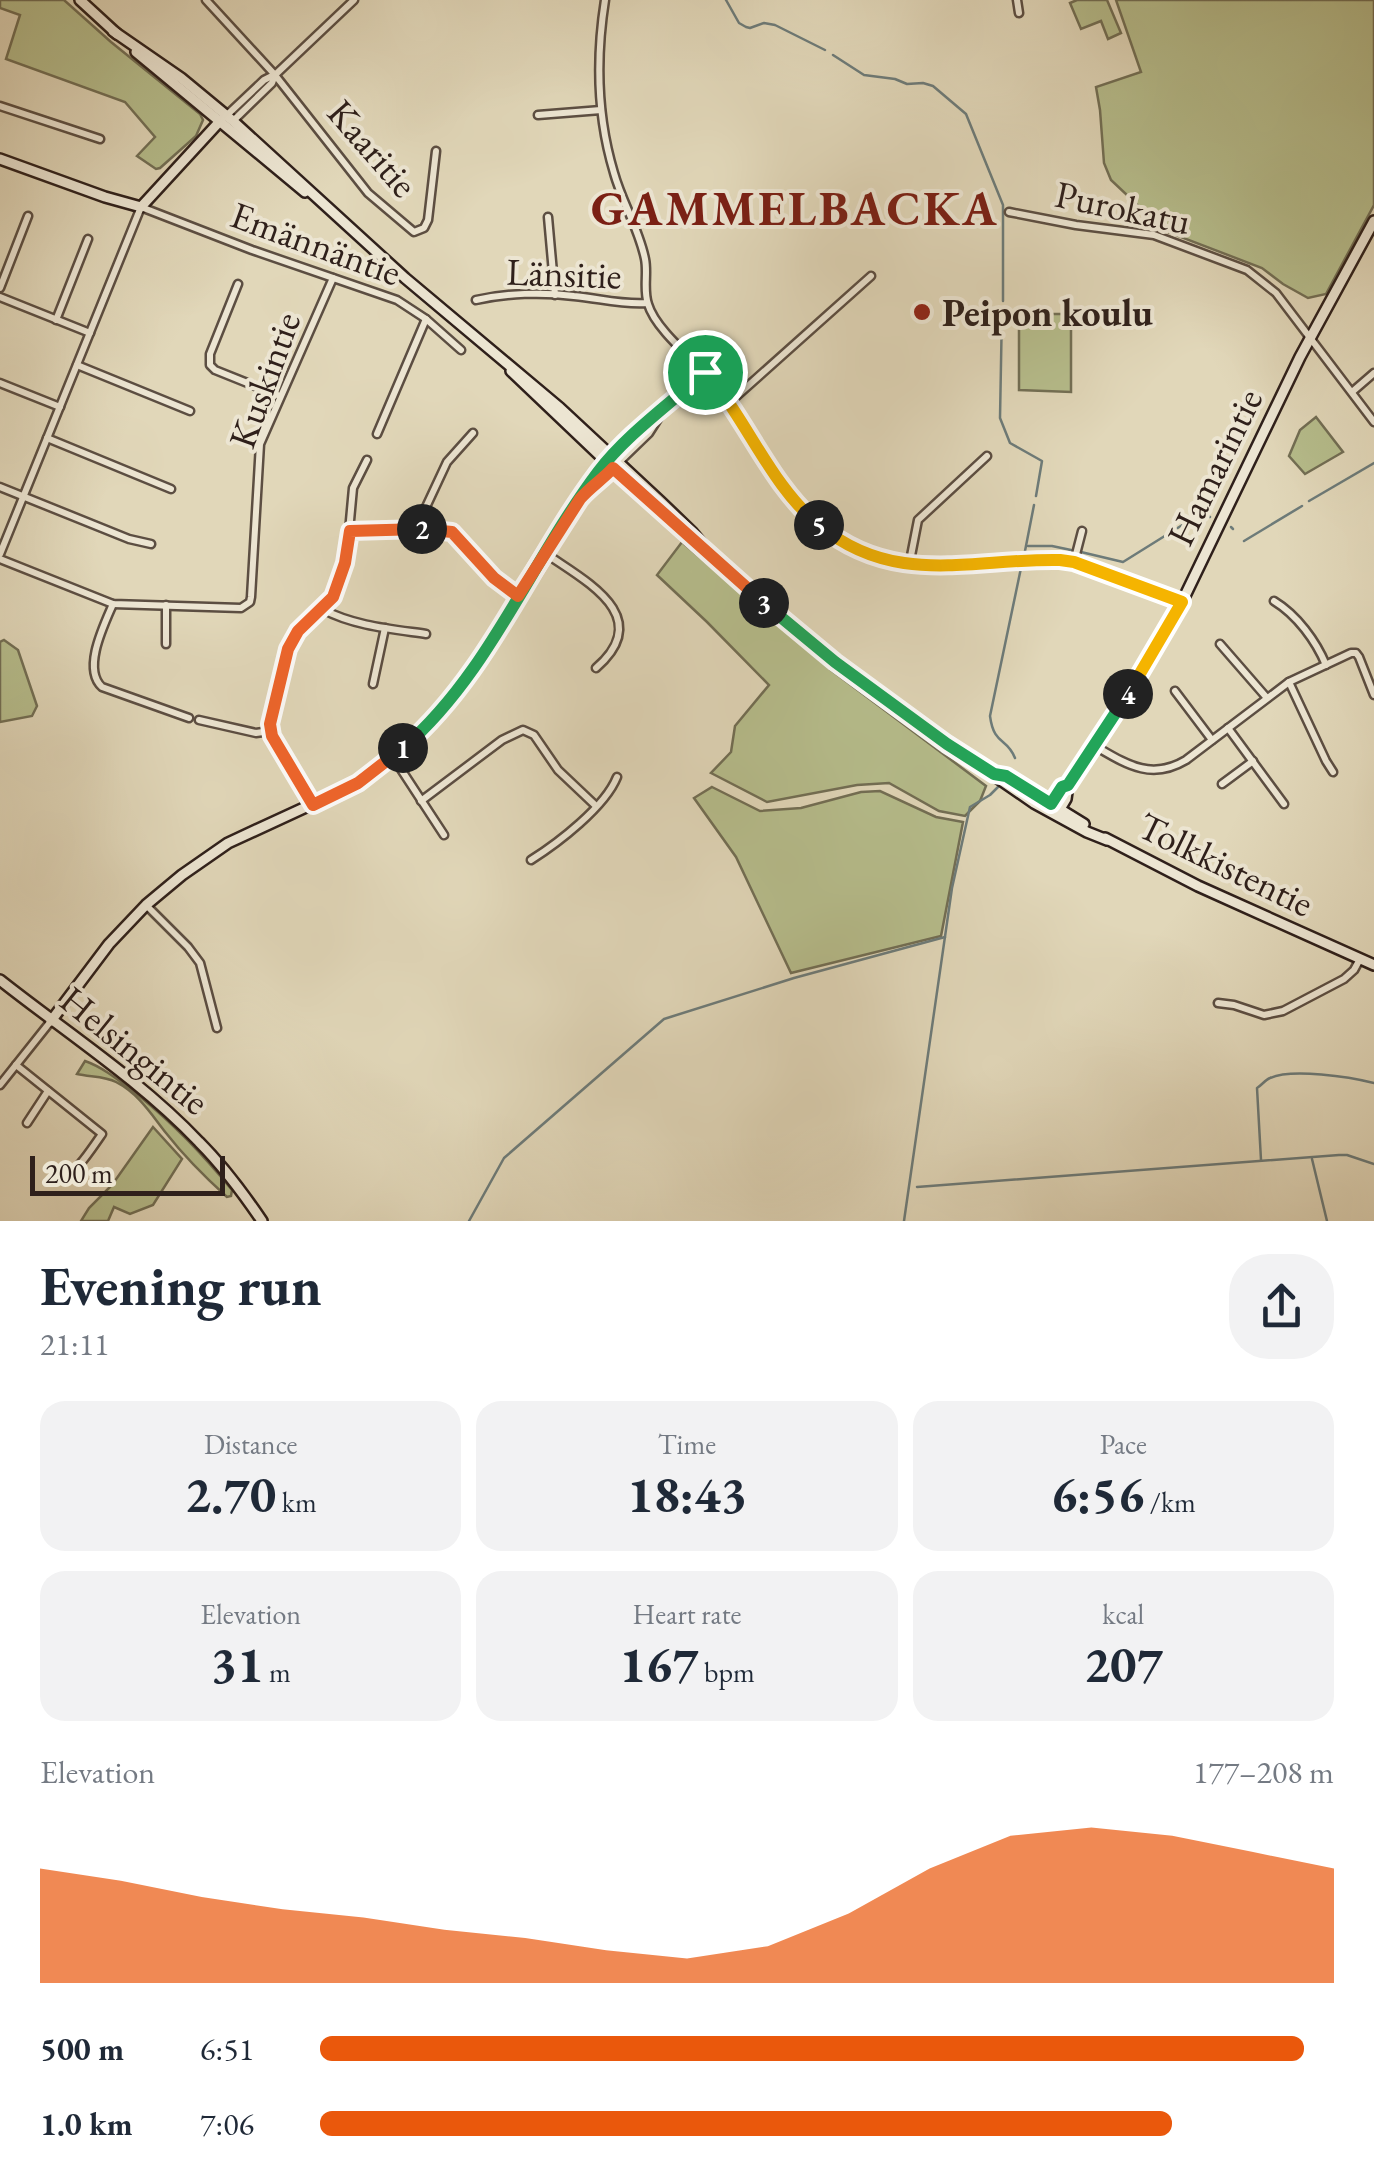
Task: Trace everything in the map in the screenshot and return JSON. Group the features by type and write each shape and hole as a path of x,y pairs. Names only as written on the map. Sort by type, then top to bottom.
{"street":[{"name":"Tolkkistentie","path":"80,0 548,398 779,617 899,710 994,774 1006,776 1107,840 1198,886 1374,965"},
{"path":"219,0 209,3 275,75"},
{"path":"0,557 141,208 264,80 275,75 354,0"},
{"path":"605,0 599,56 601,110 614,175 645,259 647,303"},
{"path":"1017,0 1019,13"},
{"name":"Kaaritie","path":"275,75 368,193 414,232 424,228 428,220 436,152"},
{"path":"0,106 100,139"},
{"path":"538,115 601,110"},
{"path":"0,159 141,208"},
{"name":"Emännäntie","path":"141,208 396,300 426,319 461,350"},
{"name":"Purokatu","path":"1009,212 1154,236 1240,266 1276,293 1374,422"},
{"path":"0,288 28,216"},
{"path":"548,217 555,294"},
{"name":"Hamarintie","path":"1054,809 1068,793 1068,785 1182,602 1310,340 1374,221"},
{"path":"56,320 88,238"},
{"path":"730,402 870,276"},
{"name":"Kuskintie","path":"0,557 113,604 241,608 250,602 260,444 333,278"},
{"path":"238,284 210,354 210,365 280,396"},
{"name":"Länsitie","path":"476,300 555,294 647,303 667,334 730,402 751,438 810,518 850,547 909,566 1074,562 1182,602"},
{"path":"0,297 90,333"},
{"path":"377,434 426,319"},
{"path":"77,364 190,411"},
{"path":"0,1086 110,944 146,905 228,843 358,783 436,717 590,487 649,433 666,408 705,372"},
{"path":"1352,392 1374,374"},
{"path":"0,383 60,407"},
{"path":"419,528 447,462 474,433"},
{"path":"47,438 172,489"},
{"path":"909,566 918,520 987,456"},
{"path":"313,805 270,731 288,649 298,631 336,590 345,563 353,488 367,460"},
{"path":"0,487 129,539 151,544"},
{"path":"350,531 419,528 452,532 494,578 518,596"},
{"path":"1074,562 1082,531"},
{"path":"544,553 612,603 618,623 617,643 596,668"},
{"path":"1274,601 1315,642 1326,665"},
{"path":"113,604 99,639 93,671 96,681 102,687 189,718"},
{"path":"166,606 166,644"},
{"path":"322,609 336,616 426,634"},
{"path":"373,684 386,628"},
{"path":"1220,644 1266,698"},
{"path":"1095,746 1126,764 1154,770 1176,766 1289,682 1356,653 1374,695"},
{"path":"1289,682 1334,772"},
{"path":"1175,690 1212,740"},
{"path":"199,720 256,733 270,731"},
{"path":"1228,728 1284,804"},
{"path":"422,801 502,740 523,730 534,736 558,770 596,806"},
{"path":"393,757 444,835"},
{"path":"1222,784 1253,761"},
{"path":"532,860 596,806 617,777"},
{"path":"146,905 200,962 217,1028"},
{"path":"1218,1004 1274,1014 1344,979 1360,959"},
{"name":"Helsingintie","path":"0,980 134,1082 188,1130 262,1221"},
{"path":"16,1065 102,1134 64,1180"},
{"path":"27,1123 48,1091"}],"green space":[{"path":"0,0 64,0 200,114 203,120 196,136 160,168 137,156 155,137 125,102 6,59 20,15 0,8"},
{"path":"1107,0 1121,33 1108,39 1101,21 1081,29 1070,3"},
{"path":"1116,0 1374,0 1374,205 1326,294 1308,298 1262,268 1165,231 1111,180 1104,163 1096,87 1141,72"},
{"path":"1019,314 1071,314 1071,392 1019,390"},
{"path":"1316,417 1343,452 1305,474 1289,456 1300,430"},
{"path":"682,542 831,670 986,786 980,801 965,816 939,811 889,783 767,802 711,773 731,752 735,726 769,685 657,575"},
{"path":"4,640 18,650 37,706 32,716 0,722 0,642"},
{"path":"712,787 760,811 801,808 861,792 880,791 936,817 963,822 941,936 791,973 736,857 694,798"},
{"path":"85,1061 113,1076 164,1117 221,1177 232,1190 231,1196 227,1197 195,1166 131,1092 112,1080 77,1074"},
{"path":"153,1127 182,1159 153,1205 130,1214 114,1207 108,1221 81,1221 112,1185"}],"waterway":[{"path":"726,0 739,23 746,27 775,25 825,50"},
{"path":"833,55 864,75 933,86 966,114 1003,205 1003,301"},
{"path":"1002,309 1000,418 1010,443 1042,461 1036,496"},
{"path":"1309,501 1374,463"},
{"path":"1025,551 1034,505"},
{"path":"1244,541 1302,506"},
{"path":"1081,552 1123,562 1200,514 1210,517"},
{"path":"1028,546 1071,550"},
{"path":"1015,758 994,732 990,716 1021,568"},
{"path":"904,1221 952,888 970,807 998,787"},
{"path":"469,1221 504,1158 664,1019 945,937"},
{"path":"1261,1160 1257,1088 1267,1080 1306,1074 1374,1083"},
{"path":"917,1187 1339,1155 1374,1164"},
{"path":"1312,1159 1327,1221"}],"place":[{"name":"Peipon koulu","path":"922,312"}],"district":[{"name":"GAMMELBACKA","path":"795,208"}],"route":[{"path":"705,372 597,473 562,524 488,646 436,717 358,783 313,805 272,736 270,724 288,649 298,631 333,597 345,563 350,531 448,530 494,578 518,596 562,524 580,499 613,468 688,538 835,662 947,744 1051,804 1110,724 1182,602 1074,562 909,566 850,547 802,510 730,402 705,372"}]}
